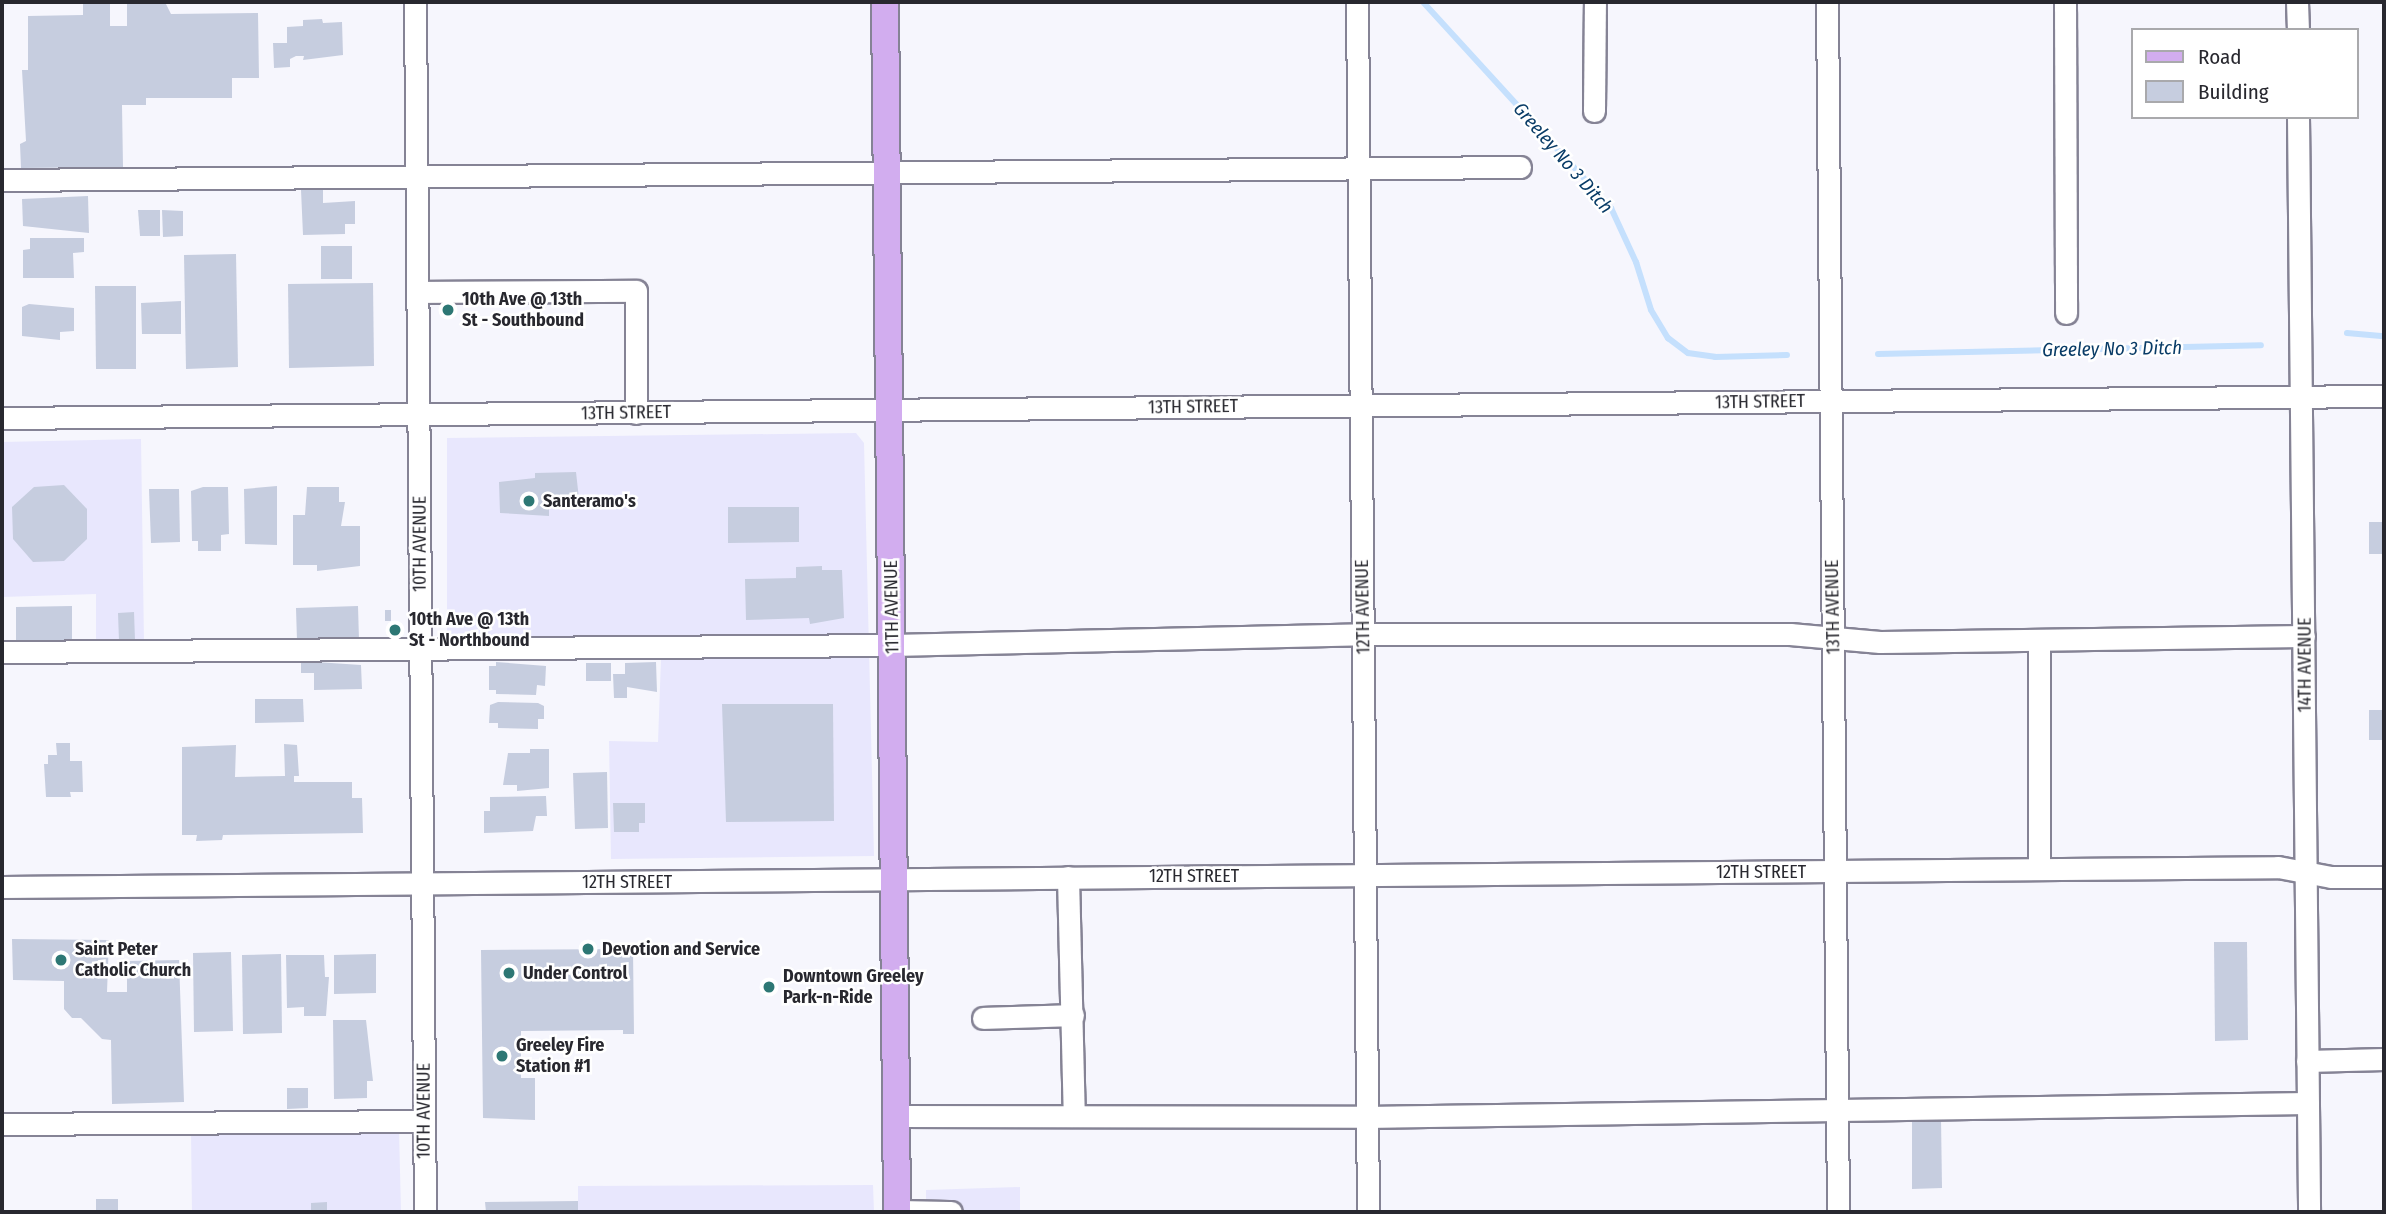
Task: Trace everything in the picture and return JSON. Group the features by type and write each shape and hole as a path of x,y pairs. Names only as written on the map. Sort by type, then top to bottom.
{"main road":[{"name":"11TH AVENUE","path":"885,2 897,1212"}],"street":[{"name":"10TH AVENUE","path":"415,2 425,1212"},
{"name":"12TH AVENUE","path":"1357,2 1368,1212"},
{"path":"1594,111 1595,2"},
{"name":"13TH AVENUE","path":"1827,2 1838,1212"},
{"path":"2065,2 2066,313"},
{"path":"2297,2 2298,28"},
{"name":"14TH AVENUE","path":"2298,119 2309,1212"},
{"path":"2,180 416,179 1359,165 1520,167"},
{"path":"417,292 636,291 636,413"},
{"name":"13TH STREET","path":"2,418 2384,396"},
{"path":"2,652 892,645 1363,634 1833,637 1880,642 2304,636"},
{"path":"2039,640 2039,869"},
{"name":"12TH STREET","path":"2,887 2278,866 2331,877 2384,877"},
{"path":"1068,877 1074,1116"},
{"path":"983,1018 1073,1015"},
{"path":"2307,1060 2384,1059"},
{"path":"896,1116 1366,1116 2308,1103"},
{"path":"2,1124 424,1121"},
{"path":"897,1212 951,1212"}],"shaded area":[{"path":"856,433 864,443 874,856 611,859 609,741 658,742 661,659 447,656 447,438"},
{"path":"141,439 144,642 96,644 96,594 2,597 2,442"},
{"path":"399,1130 401,1212 192,1212 191,1132"},
{"path":"873,1185 874,1212 578,1212 578,1186"},
{"path":"1020,1187 1020,1212 926,1212 926,1190"}],"building":[{"path":"165,2 171,14 258,13 259,78 232,78 232,98 146,98 146,105 122,105 123,167 21,168 20,144 26,141 22,70 28,70 28,16 83,15 83,4 110,4 110,26 127,26 127,4"},
{"path":"322,19 323,23 342,22 343,55 303,60 304,56 296,56 290,59 290,67 274,68 273,43 287,43 287,27 303,26 303,20"},
{"path":"323,189 323,203 355,201 355,224 345,224 345,234 303,235 301,190"},
{"path":"88,196 89,233 23,226 22,199"},
{"path":"138,210 160,210 160,236 140,236"},
{"path":"162,210 183,211 183,236 163,237"},
{"path":"30,238 84,238 84,252 73,253 74,278 23,278 23,250 30,249"},
{"path":"321,246 352,246 352,279 321,279"},
{"path":"236,254 238,367 186,369 184,255"},
{"path":"373,283 374,366 289,368 288,284"},
{"path":"95,286 136,286 136,369 96,369"},
{"path":"181,301 181,334 142,334 141,303"},
{"path":"29,304 74,308 74,331 60,332 60,340 22,336 22,307"},
{"path":"576,472 579,499 575,499 575,508 549,508 549,516 500,513 499,482 535,478 535,473"},
{"path":"64,485 87,509 87,539 64,561 33,562 13,539 12,507 34,487"},
{"path":"277,486 277,545 245,544 244,489"},
{"path":"203,487 228,487 229,534 221,535 221,551 198,551 198,541 192,541 191,491"},
{"path":"307,487 339,487 339,502 345,502 341,526 360,526 360,566 317,571 317,565 293,565 293,515 305,515"},
{"path":"149,489 179,489 180,542 151,543"},
{"path":"728,507 799,507 799,542 728,543"},
{"path":"2369,522 2384,522 2384,554 2369,554"},
{"path":"822,566 822,570 842,570 844,618 810,624 809,618 746,620 745,579 796,578 796,567"},
{"path":"72,606 72,642 16,643 16,607"},
{"path":"358,606 359,640 297,641 296,608"},
{"path":"385,610 391,610 391,621 385,621"},
{"path":"134,612 135,640 119,641 118,613"},
{"path":"301,661 361,665 362,689 314,690 314,673 301,673"},
{"path":"496,662 546,666 545,686 537,685 536,695 496,694 496,690 489,690 489,666 496,666"},
{"path":"656,662 657,692 627,687 627,698 614,698 613,674 625,674 625,663"},
{"path":"586,663 611,663 611,681 586,681"},
{"path":"255,699 303,699 304,722 255,723"},
{"path":"498,702 538,703 544,706 544,719 538,719 538,729 498,728 498,723 489,723 490,705"},
{"path":"722,704 833,704 834,821 726,822"},
{"path":"2369,710 2384,710 2384,740 2369,740"},
{"path":"56,743 70,743 70,761 82,761 83,792 70,792 71,797 46,797 44,764 48,764 48,755 57,755"},
{"path":"284,744 297,745 299,776 294,776 294,782 352,782 352,798 362,798 363,833 223,835 222,840 196,841 197,835 182,835 182,747 236,745 235,777 285,776"},
{"path":"530,749 549,749 549,788 517,791 517,785 503,785 508,753 530,753"},
{"path":"607,772 608,828 575,829 573,773"},
{"path":"546,796 547,816 536,816 533,831 484,833 484,811 490,811 490,797"},
{"path":"613,803 645,803 645,823 639,823 639,832 614,832"},
{"path":"12,939 109,940 107,992 127,992 127,961 179,960 184,1102 112,1104 111,1040 102,1039 81,1018 72,1018 64,1009 64,981 13,980"},
{"path":"2214,942 2247,942 2248,1040 2215,1041"},
{"name":"Greeley Fire Station #1","path":"633,949 634,1034 623,1034 623,1030 521,1031 521,1078 535,1078 535,1120 483,1118 481,950"},
{"path":"231,952 233,1031 194,1032 193,953"},
{"path":"281,954 282,1033 243,1034 242,955"},
{"path":"376,954 376,993 334,994 334,955"},
{"path":"286,955 324,955 325,977 329,977 326,1016 304,1016 304,1007 287,1008"},
{"path":"333,1020 366,1020 373,1081 367,1081 367,1098 334,1099"},
{"path":"287,1088 308,1088 308,1108 287,1109"},
{"path":"1912,1118 1941,1118 1942,1188 1912,1189"},
{"path":"96,1199 118,1199 118,1212 96,1212"},
{"path":"578,1201 578,1212 486,1212 485,1202"},
{"path":"327,1202 327,1212 311,1212 311,1203"},
{"path":"643,1210 643,1212 615,1212"}],"waterway":[{"name":"Greeley No 3 Ditch","path":"1423,2 1611,208 1636,262 1651,310 1668,338 1688,353 1715,357 1787,355"},
{"name":"Greeley No 3 Ditch","path":"2347,333 2384,336"},
{"name":"Greeley No 3 Ditch","path":"1878,354 2261,345"}],"place":[{"name":"10th Ave @ 13th St - Southbound","path":"448,310"},
{"name":"Santeramo's","path":"529,501"},
{"name":"10th Ave @ 13th St - Northbound","path":"395,630"},
{"name":"Devotion and Service","path":"588,949"},
{"name":"Saint Peter Catholic Church","path":"61,960"},
{"name":"Under Control","path":"509,973"},
{"name":"Downtown Greeley Park-n-Ride","path":"769,987"},
{"name":"Greeley Fire Station #1","path":"502,1056"}]}
